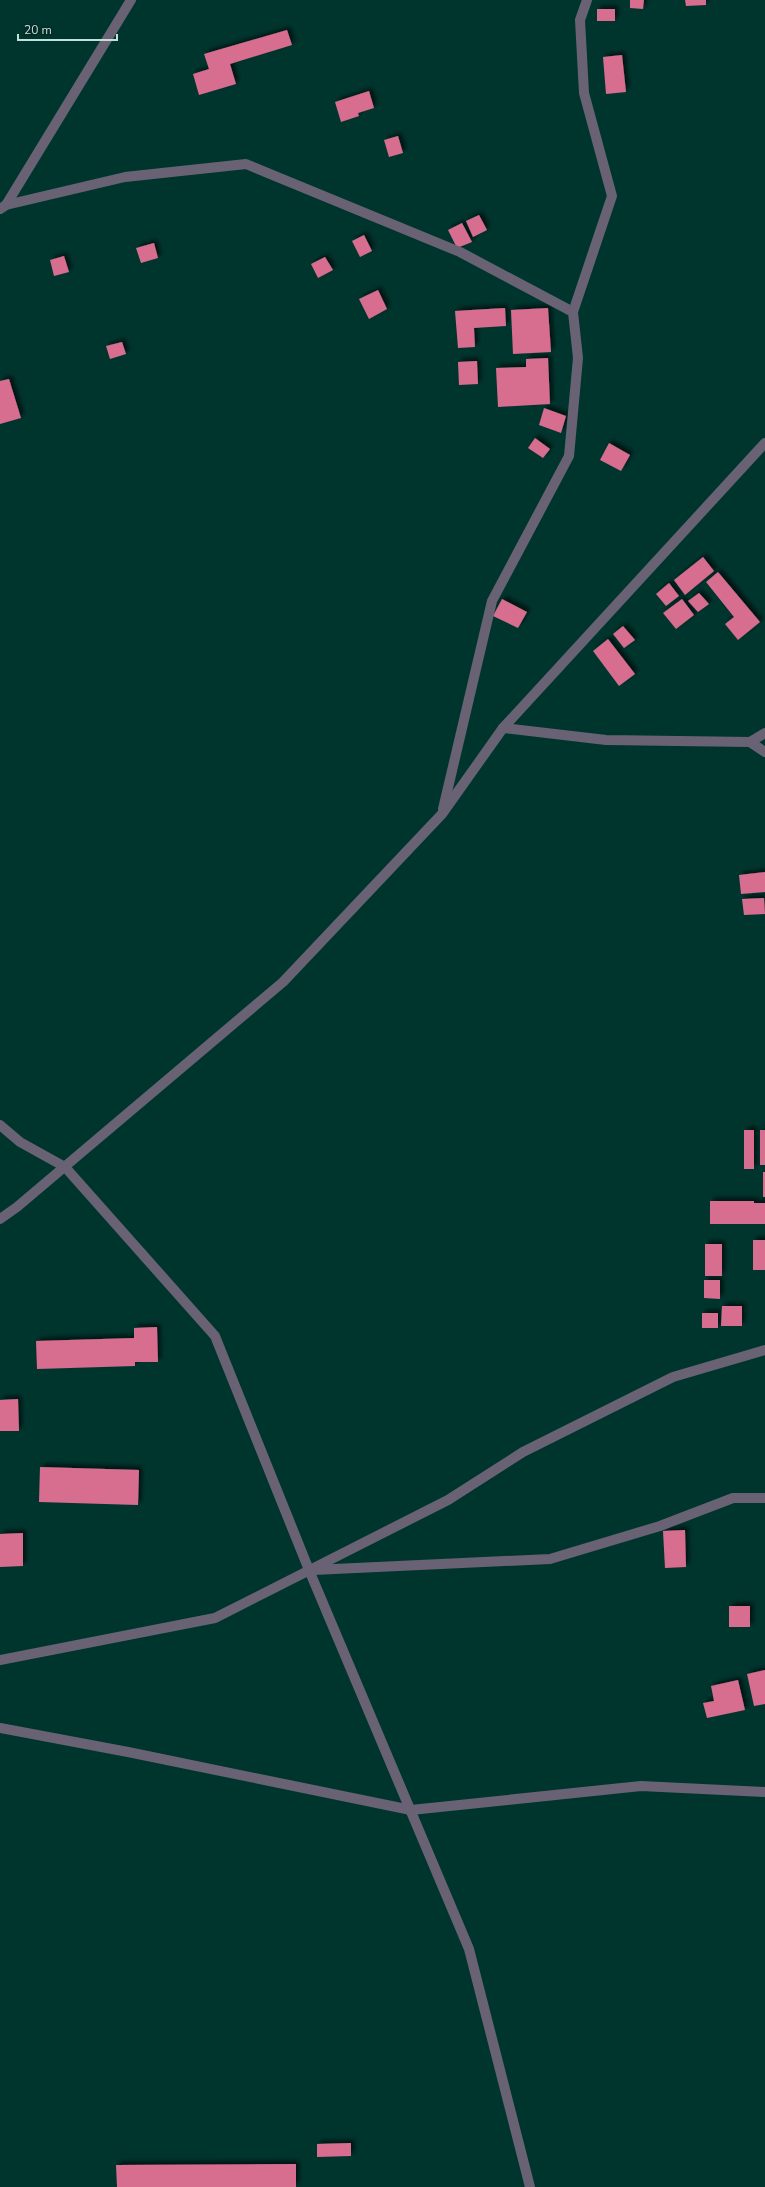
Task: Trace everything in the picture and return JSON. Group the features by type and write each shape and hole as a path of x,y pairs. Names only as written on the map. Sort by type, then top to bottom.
{"street":[{"path":"3,207 130,0"},
{"path":"442,814 492,601 569,456 578,358 573,312 612,196 584,93 580,20 587,0"},
{"path":"3,207 124,177 246,164 460,252 573,312"},
{"path":"0,1219 65,1167 283,982 442,814 503,728 765,443"},
{"path":"503,728 606,740 750,742 765,733"},
{"path":"750,742 765,752"},
{"path":"0,1126 20,1142 65,1167 215,1336 309,1570 470,1949 530,2187"},
{"path":"0,1660 215,1618 448,1500 523,1452 673,1377 765,1350"},
{"path":"309,1570 550,1559 660,1526 733,1498 765,1498"},
{"path":"0,1728 128,1752 411,1810 641,1786 765,1792"}],"building":[{"path":"630,0 644,0 643,9 630,8"},
{"path":"685,0 706,0 706,5 686,6"},
{"path":"597,9 615,9 615,21 597,21"},
{"path":"287,30 292,45 230,64 236,84 199,95 193,74 209,69 204,54"},
{"path":"622,55 626,92 606,94 603,57"},
{"path":"369,91 374,108 358,113 359,116 341,122 335,102"},
{"path":"398,136 403,153 389,157 384,140"},
{"path":"479,215 487,230 473,237 466,221"},
{"path":"462,223 472,242 457,248 448,230"},
{"path":"364,235 372,251 360,257 352,241"},
{"path":"154,243 158,258 141,263 136,248"},
{"path":"64,256 69,272 54,276 50,260"},
{"path":"325,257 333,270 318,278 311,264"},
{"path":"378,290 387,309 369,319 359,299"},
{"path":"505,308 506,326 474,328 475,347 458,348 455,311"},
{"path":"548,308 551,352 513,354 511,310"},
{"path":"122,342 126,354 110,359 106,346"},
{"path":"548,358 550,404 498,407 496,368 526,367 526,359"},
{"path":"477,361 478,384 459,385 458,362"},
{"path":"9,379 21,418 0,424 0,381"},
{"path":"544,408 566,416 561,433 539,425"},
{"path":"535,438 550,449 543,458 528,448"},
{"path":"609,443 630,455 621,471 600,460"},
{"path":"703,557 714,571 685,595 674,580"},
{"path":"718,572 760,622 738,640 725,624 734,617 706,582"},
{"path":"669,583 679,596 666,606 656,594"},
{"path":"699,593 709,604 698,612 688,601"},
{"path":"502,599 527,612 518,628 493,616"},
{"path":"682,599 694,615 676,629 663,613"},
{"path":"623,626 635,640 624,648 613,634"},
{"path":"608,639 635,674 619,686 593,651"},
{"path":"765,872 765,892 741,894 739,875"},
{"path":"764,898 765,914 744,915 742,899"},
{"path":"744,1130 754,1130 754,1169 744,1169"},
{"path":"760,1130 765,1130 765,1165 760,1165"},
{"path":"763,1172 765,1172 765,1197 763,1197"},
{"path":"710,1201 754,1201 754,1203 765,1203 765,1224 710,1224"},
{"path":"753,1240 765,1240 765,1270 753,1270"},
{"path":"705,1244 722,1244 722,1276 705,1276"},
{"path":"704,1280 720,1280 720,1299 704,1298"},
{"path":"722,1306 742,1306 742,1326 721,1326"},
{"path":"702,1313 718,1313 718,1328 702,1328"},
{"path":"157,1327 158,1362 135,1362 135,1366 37,1369 36,1341 134,1338 134,1328"},
{"path":"18,1399 19,1431 0,1431 0,1400"},
{"path":"40,1467 139,1470 138,1505 39,1502"},
{"path":"685,1530 686,1567 665,1568 663,1531"},
{"path":"23,1533 23,1566 0,1567 0,1534"},
{"path":"729,1606 750,1606 750,1627 729,1627"},
{"path":"765,1670 765,1704 754,1706 747,1674"},
{"path":"738,1680 745,1710 707,1718 703,1703 714,1701 711,1686"},
{"path":"351,2143 351,2156 317,2157 317,2144"},
{"path":"296,2164 296,2187 117,2187 116,2165"}]}
